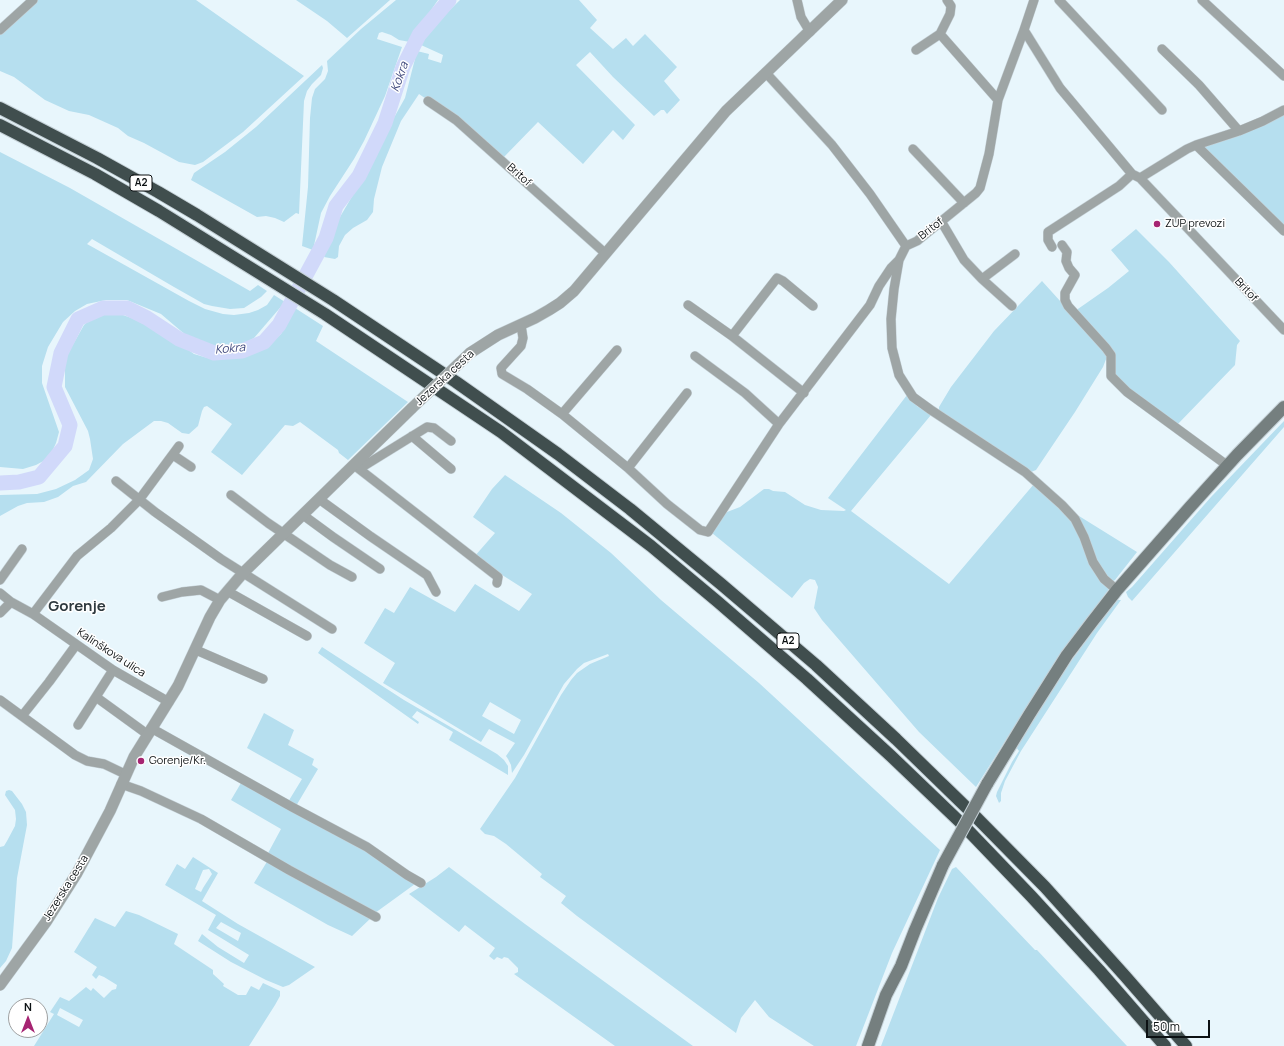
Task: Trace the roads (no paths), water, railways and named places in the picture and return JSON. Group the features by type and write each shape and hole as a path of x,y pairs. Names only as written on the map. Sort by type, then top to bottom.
{"highway":[{"name":"A2","path":"0,108 158,192 334,300 456,382 558,454 630,510 715,579 816,665 970,810 1045,887 1186,1046"},
{"name":"A2","path":"0,125 95,174 270,279 325,314 501,432 651,546 807,679 961,823 1099,970 1165,1046"}],"main road":[{"path":"868,1046 886,995 901,966 915,930 944,865 987,784 1022,724 1068,655 1117,590 1228,466 1284,407"}],"street":[{"path":"0,30 34,0"},
{"path":"797,0 801,17 810,32"},
{"path":"606,254 726,111 842,0"},
{"path":"916,50 940,34 950,14 951,6 946,0"},
{"name":"Britof","path":"766,73 832,145 870,194 906,246 917,240 964,203 980,188 989,154 998,100 1034,0"},
{"path":"1059,0 1162,110"},
{"path":"1202,0 1284,76"},
{"name":"Britof","path":"1024,30 1060,88 1136,176 1284,330"},
{"path":"940,34 998,100"},
{"path":"1162,50 1199,85 1239,131"},
{"name":"Britof","path":"428,101 456,120 606,254"},
{"path":"1052,247 1048,240 1048,232 1136,176 1187,149 1239,131 1284,110"},
{"path":"1196,145 1284,231"},
{"path":"913,149 964,203"},
{"path":"941,221 964,260 982,279 1012,306"},
{"path":"1062,245 1067,252 1066,261 1069,268 1075,275 1065,293 1065,300 1068,306 1111,355 1111,376 1127,392 1228,466"},
{"path":"906,246 899,260 891,319 892,348 899,375 913,397 1026,472 1062,505 1075,519 1084,537 1093,562 1104,579 1117,590"},
{"name":"Jezerska cesta","path":"0,985 46,922 77,873 107,816 134,757 149,731 169,702 196,650 210,617 224,596 243,573 319,499 357,467 412,408 470,353 485,342 560,303 574,291 606,254"},
{"path":"982,279 1015,254"},
{"path":"521,324 523,338 521,346 501,368 502,374 527,389 562,414 628,468 667,504 700,530 708,532 778,424 860,320 870,305 879,286 891,268 899,260"},
{"path":"732,336 777,278 783,281 813,306"},
{"path":"688,305 732,336 804,392"},
{"path":"562,414 617,350"},
{"path":"695,356 745,393 778,424"},
{"path":"628,468 687,393"},
{"path":"451,442 434,428 427,427 357,467 498,578 497,583"},
{"path":"412,436 452,470"},
{"path":"33,614 77,556 112,528 139,500 179,446"},
{"path":"173,455 191,468"},
{"path":"116,482 155,512 243,573 332,628"},
{"path":"231,496 330,565 352,577"},
{"path":"319,499 427,575 436,592"},
{"path":"303,515 333,538 380,569"},
{"path":"0,580 22,549"},
{"path":"162,597 182,592 201,590 224,596 263,610 307,636"},
{"name":"Kalinškova ulica","path":"0,593 11,602 33,614 113,670 169,702"},
{"path":"0,613 11,602"},
{"path":"22,716 76,645"},
{"path":"196,650 263,679"},
{"path":"78,725 113,670"},
{"path":"96,697 149,731 367,847 421,883"},
{"path":"0,700 75,755 87,761 104,764 141,791 201,819 268,858 376,917"}],"waterway":[{"name":"Kokra","path":"0,483 19,482 39,477 65,446 70,425 54,387 61,353 78,319 103,308 127,308 147,318 179,339 214,353 242,351 264,342 279,325 326,238 336,206 359,176 385,123 403,67 419,35 449,0"}],"place":[{"name":"ZUP prevozi","path":"1157,224"},
{"name":"Gorenje/Kr.","path":"141,761"}],"district":[{"name":"Gorenje","path":"77,607"}]}
